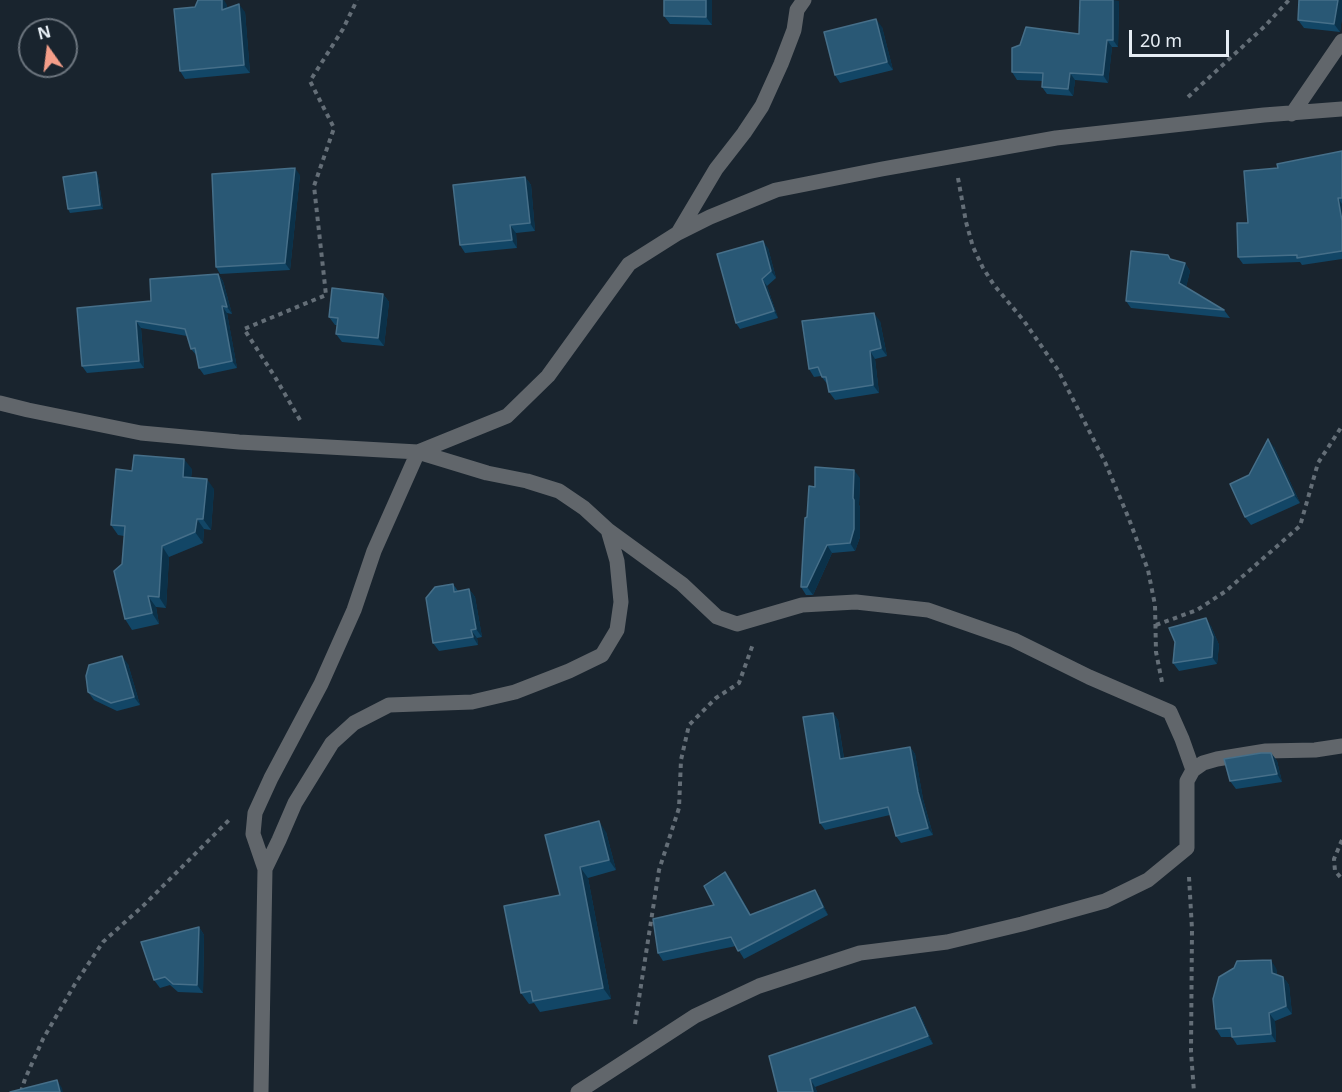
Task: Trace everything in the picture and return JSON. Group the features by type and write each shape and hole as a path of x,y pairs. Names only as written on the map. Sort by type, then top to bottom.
{"street":[{"path":"678,233 716,169 762,106 794,30 797,10 804,0"},
{"path":"1292,114 1342,41"},
{"path":"261,1092 265,869 253,834 255,813 321,684 354,610 374,551 418,452 507,416 548,376 629,264 678,233 776,190 1056,138 1264,115 1342,109"},
{"path":"0,403 141,433 194,439 418,452 487,473 527,481 559,491 584,508 608,530 682,584 717,617 737,624 802,605 855,602 928,610 1014,640 1089,677 1170,712 1192,770"},
{"path":"265,869 295,803 332,743 354,723 389,705 472,702 514,692 569,671 602,655 618,630 621,602 617,561 608,530"},
{"path":"578,1092 694,1016 759,986 860,953 947,942 1105,901 1148,880 1187,848 1187,781 1192,770 1203,763 1217,759 1266,751 1316,750 1342,746"}],"path":[{"path":"316,447 244,329 326,296 314,186 334,128 310,81 343,29 357,0"},
{"path":"1158,126 1265,26 1289,0"},
{"path":"955,157 966,222 973,247 994,285 1024,321 1058,370 1105,462 1148,570 1155,605 1156,652 1170,712"},
{"path":"1156,625 1197,610 1226,591 1300,526 1318,463 1342,426"},
{"path":"629,1058 659,870 680,808 681,760 689,725 716,698 739,683 762,616"},
{"path":"21,1092 43,1039 103,942 233,817"},
{"path":"1342,840 1334,859 1335,872 1342,879"},
{"path":"1187,848 1191,892 1191,1041 1194,1092"}],"building":[{"path":"198,0 222,0 222,10 239,4 244,65 180,71 174,9 195,7"},
{"path":"664,0 706,0 706,17 664,16"},
{"path":"1080,0 1113,0 1113,40 1107,40 1103,75 1070,73 1068,89 1042,87 1043,73 1012,72 1012,48 1020,45 1026,27 1079,34"},
{"path":"1299,0 1338,0 1334,24 1298,20"},
{"path":"876,19 887,62 835,75 824,32"},
{"path":"1342,151 1342,198 1338,198 1342,221 1342,251 1297,258 1297,255 1238,257 1237,223 1248,223 1244,171 1278,168 1277,164"},
{"path":"295,168 285,263 216,267 212,174"},
{"path":"96,172 100,205 68,209 63,177"},
{"path":"525,177 530,223 510,225 512,240 460,245 453,185"},
{"path":"763,241 771,271 762,279 774,311 736,323 717,254"},
{"path":"1131,251 1168,255 1170,259 1185,263 1179,283 1224,310 1126,301"},
{"path":"218,274 227,307 222,306 232,361 199,368 195,348 191,349 185,329 136,321 139,361 82,366 77,308 151,301 150,279"},
{"path":"332,288 383,294 378,338 336,334 338,318 329,317"},
{"path":"874,313 881,348 870,351 873,385 829,392 826,377 822,377 818,367 809,369 802,321"},
{"path":"1268,439 1294,495 1245,517 1230,484 1249,475"},
{"path":"134,455 184,459 183,477 207,479 203,519 197,519 195,532 162,546 159,597 148,596 152,613 125,619 114,571 122,564 125,526 111,525 116,469 132,471"},
{"path":"815,467 854,470 854,529 850,543 827,545 807,587 801,587 805,518 807,517 809,486 815,487"},
{"path":"453,584 454,592 469,589 476,629 471,630 473,637 433,643 426,598 435,587"},
{"path":"1206,618 1213,637 1212,657 1173,663 1175,642 1169,628"},
{"path":"122,656 134,697 111,703 88,692 86,676 89,665"},
{"path":"833,713 840,759 910,747 918,792 928,828 896,836 888,807 820,823 803,717"},
{"path":"1271,753 1277,774 1230,781 1224,759"},
{"path":"599,821 609,860 580,867 603,988 533,1001 531,991 521,993 504,906 560,895 545,835"},
{"path":"725,872 750,915 815,890 823,907 738,951 731,937 658,953 653,919 714,905 704,886"},
{"path":"199,927 197,985 173,984 165,977 154,980 141,942"},
{"path":"1271,960 1272,973 1283,977 1286,1006 1269,1013 1271,1034 1232,1037 1231,1028 1216,1029 1213,999 1219,977 1234,968 1237,961"},
{"path":"915,1007 928,1036 810,1079 813,1092 778,1092 769,1056"},
{"path":"57,1080 60,1092 10,1092"}]}
